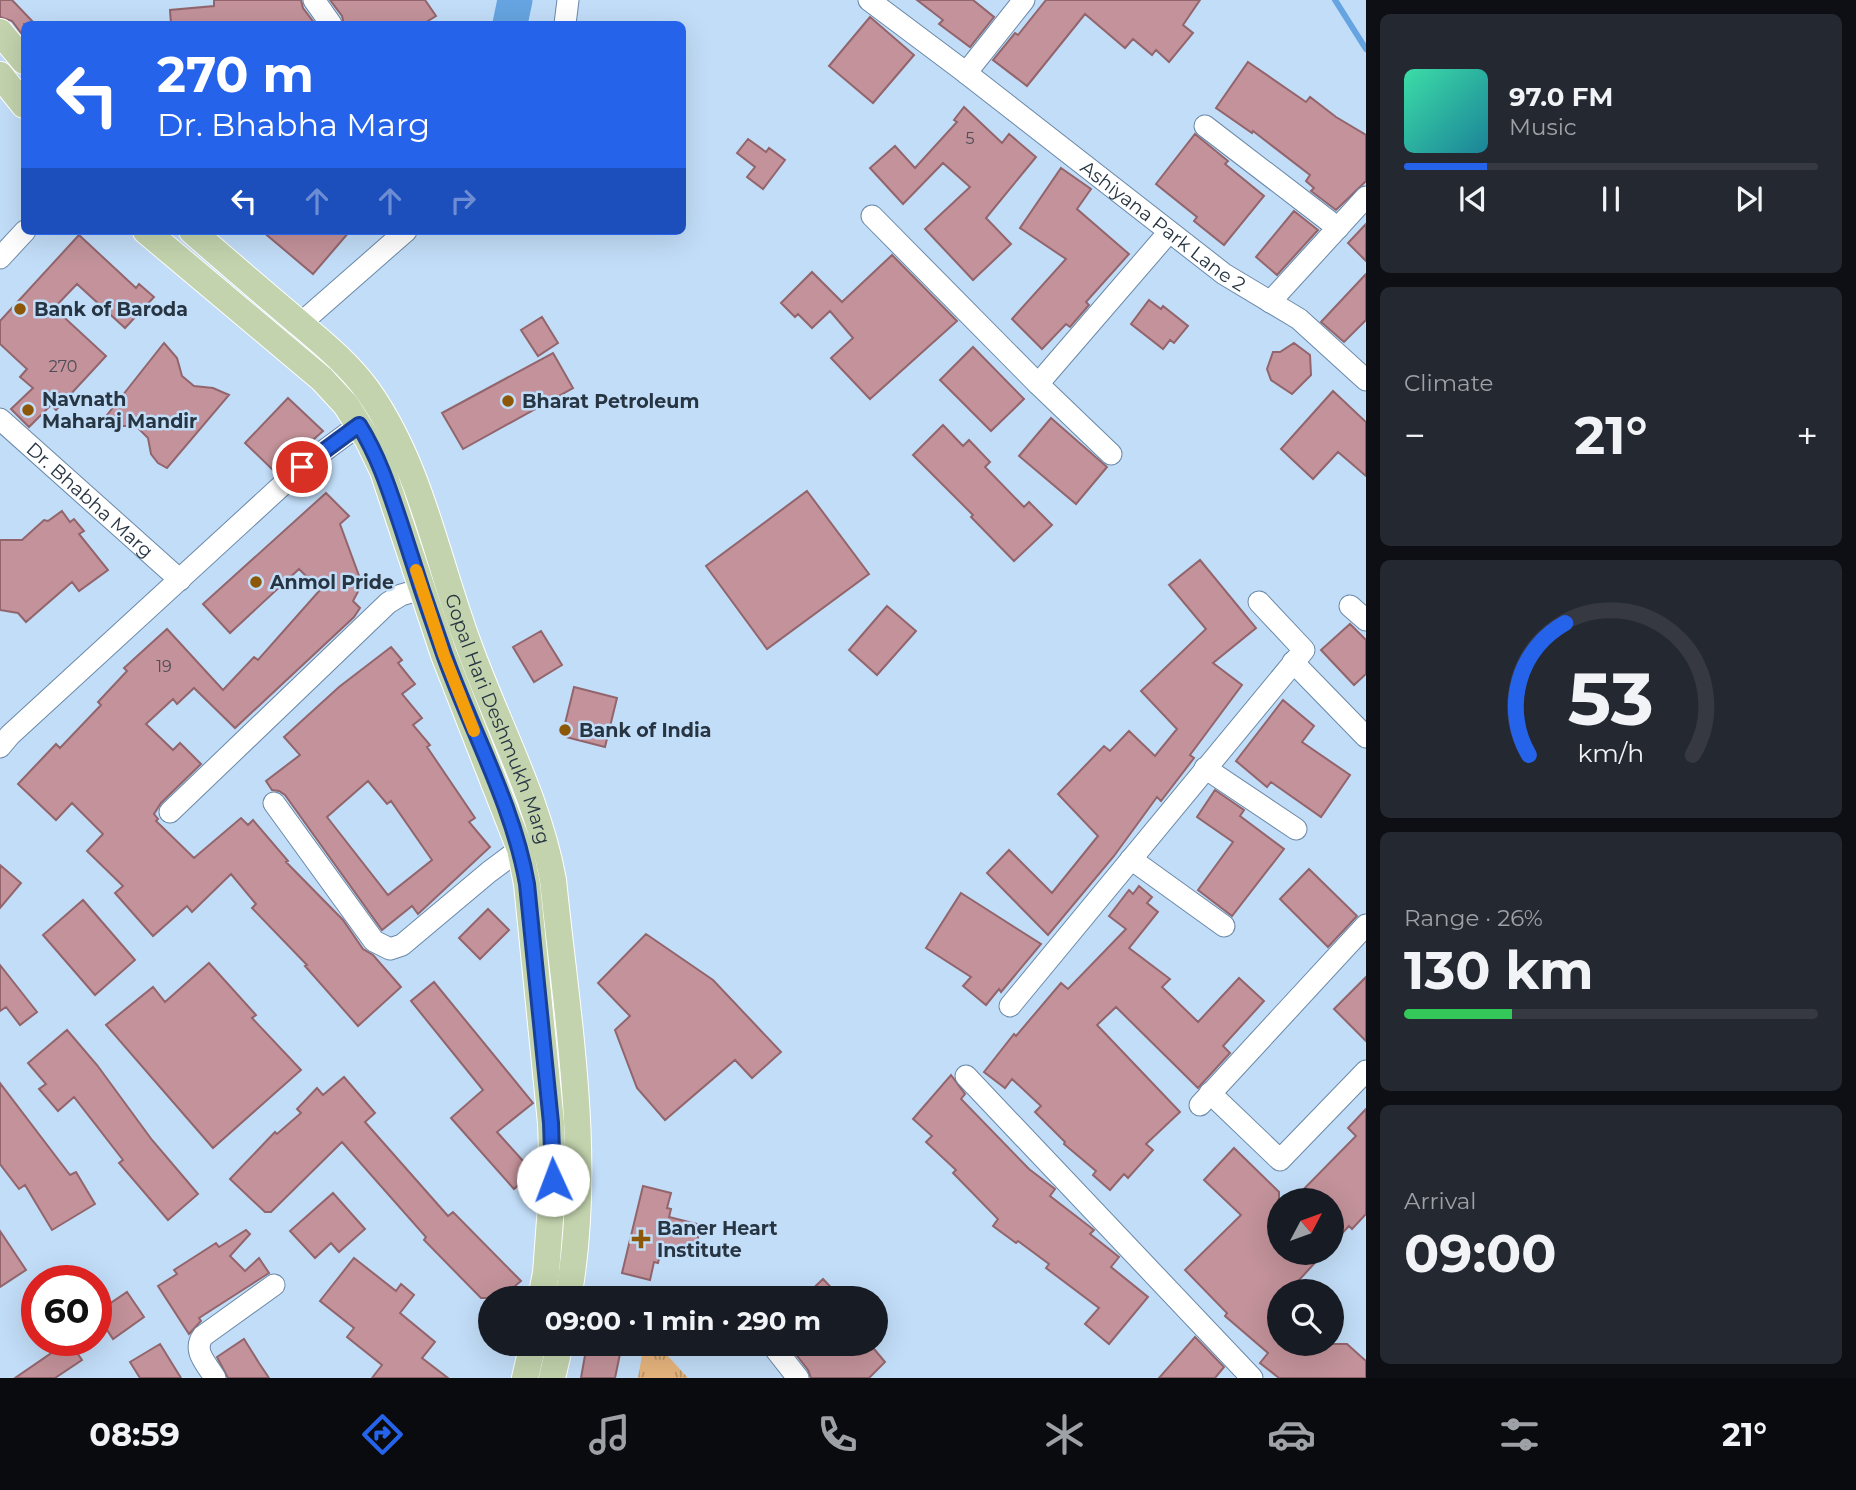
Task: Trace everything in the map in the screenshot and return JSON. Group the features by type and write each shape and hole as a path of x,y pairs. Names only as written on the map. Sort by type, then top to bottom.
{"main road":[{"path":"0,75 21,101"},
{"name":"Gopal Hari Deshmukh Marg","path":"151,235 322,379 359,425 383,471 444,655 522,860 551,1123 553,1180 543,1286"},
{"name":"Gopal Hari Deshmukh Marg","path":"197,235 341,360 367,389 391,427 407,461 468,646 535,811 553,880 578,1133 580,1180 569,1286"},
{"path":"406,541 432,534"},
{"path":"522,860 549,859"},
{"path":"526,1378 531,1356"},
{"path":"552,1378 557,1356"}],"street":[{"path":"314,0 329,21"},
{"path":"565,21 568,0"},
{"name":"Ashiyana Park Lane 2","path":"869,0 1224,274 1299,318 1366,380"},
{"path":"964,71 1024,0"},
{"path":"1205,126 1338,228"},
{"path":"1270,302 1366,197"},
{"path":"872,216 1111,454"},
{"path":"1038,384 1169,232"},
{"path":"0,258 21,235"},
{"path":"300,324 401,235"},
{"name":"Dr. Bhabha Marg","path":"0,419 180,580"},
{"path":"3,736 180,580 302,467 359,425"},
{"path":"170,812 388,603 401,595 422,589"},
{"path":"1010,1006 1304,650 1259,602"},
{"path":"1293,662 1366,737"},
{"path":"1205,768 1296,829"},
{"path":"274,803 374,941 390,949 402,944 489,872 522,860"},
{"path":"1130,859 1224,926"},
{"path":"1366,925 1205,1099 1280,1160 1366,1071"},
{"path":"967,1076 1252,1378"},
{"path":"215,1378 197,1350 198,1343 203,1336 274,1285"},
{"path":"781,1356 798,1378"}],"green space":[{"path":"642,1356 668,1356 688,1378 638,1378"}],"building":[{"path":"0,0 12,0 32,21 21,21 21,33 12,21 0,17"},
{"path":"214,0 301,0 303,8 313,21 171,21 170,10 214,6"},
{"path":"330,0 425,0 436,16 428,21 343,21"},
{"path":"917,0 973,0 994,17 970,47 939,24 943,20"},
{"path":"1046,0 1200,0 1183,25 1193,33 1169,62 1156,50 1152,55 1133,39 1125,48 1085,14 1027,86 993,60 1015,33 1018,35"},
{"path":"870,17 914,55 873,103 829,66"},
{"path":"1248,62 1306,102 1310,97 1366,135 1366,181 1336,210 1311,191 1314,188 1306,181 1310,175 1253,131 1252,133 1216,108"},
{"path":"964,107 1002,143 1009,134 1036,157 986,218 1011,244 973,280 925,229 970,187 943,163 903,204 870,168 895,146 915,168 957,122 954,120"},
{"path":"1195,134 1228,161 1225,164 1264,196 1224,245 1194,221 1197,217 1156,184"},
{"path":"748,139 766,152 769,148 785,160 763,189 747,177 755,167 737,153"},
{"path":"1061,168 1091,189 1077,209 1129,254 1086,302 1089,305 1070,327 1066,324 1042,349 1012,319 1066,259 1020,228"},
{"path":"1294,211 1318,230 1277,275 1256,257"},
{"path":"1366,224 1366,261 1348,243"},
{"path":"79,235 136,288 139,284 154,297 125,328 77,284 54,308 106,356 56,410 51,405 29,427 11,409 33,388 20,377 27,369 0,344 0,321"},
{"path":"267,235 347,235 313,274"},
{"path":"892,255 957,321 870,399 831,358 853,338 830,311 812,328 798,314 795,317 781,303 812,272 842,302"},
{"path":"1366,274 1366,320 1344,342 1321,322"},
{"path":"1149,300 1161,309 1163,306 1188,326 1174,343 1170,340 1163,349 1131,324"},
{"path":"542,317 558,343 538,356 521,330"},
{"path":"164,343 177,358 182,376 194,386 213,388 229,395 167,468 158,463 151,454 148,438 136,426 120,426 107,415"},
{"path":"1294,343 1310,355 1311,375 1292,394 1271,380 1267,369 1273,352 1280,352"},
{"path":"973,347 1024,399 991,431 940,380"},
{"name":"Bharat Petroleum","path":"553,353 573,388 463,449 442,413"},
{"path":"1333,391 1366,422 1366,476 1338,452 1313,479 1281,449"},
{"path":"288,398 323,431 276,473 245,443"},
{"path":"1051,418 1107,467 1076,504 1019,456"},
{"path":"943,425 963,446 969,440 990,462 985,467 1024,507 1029,502 1052,525 1014,561 913,455"},
{"path":"807,491 869,574 767,649 706,566"},
{"path":"326,493 349,516 340,524 362,584 353,601 360,608 354,617 235,728 194,688 177,704 173,699 146,724 173,750 180,743 201,764 161,803 154,814 158,819 156,821 194,858 241,818 248,825 253,820 288,861 286,862 343,920 363,949 373,955 401,987 358,1026 305,966 307,965 252,908 256,904 231,874 192,912 187,906 153,936 115,893 123,886 87,851 103,834 72,803 56,820 18,784 56,744 60,748 101,705 98,702 127,671 124,668 167,629 223,690 254,657 258,660 320,590 299,569 230,633 203,604"},
{"path":"62,511 70,522 74,519 84,531 79,534 108,570 79,591 72,582 26,622 18,613 0,610 0,540 22,540 44,520 48,521"},
{"path":"1200,560 1256,628 1213,663 1242,685 1190,755 1194,758 1161,801 1157,797 1114,856 1048,935 987,873 1009,850 1052,893 1098,836 1058,794 1104,746 1110,751 1129,731 1155,756 1177,729 1141,691 1206,629 1169,585"},
{"path":"887,606 916,631 877,675 849,650"},
{"path":"1350,624 1366,640 1366,674 1354,685 1321,650"},
{"path":"541,631 562,665 534,682 513,647"},
{"path":"391,647 402,660 398,663 415,684 402,694 422,718 413,725 430,745 427,747 475,818 469,822 490,847 418,914 412,906 382,930 285,795 272,790 266,781 300,755 284,737 339,687","holes":["368,781 387,804 391,801 432,860 388,895 327,817"]},
{"path":"574,687 617,698 605,747 562,736"},
{"path":"1283,700 1314,726 1302,742 1350,775 1321,817 1271,782 1267,787 1236,761"},
{"path":"1215,790 1244,810 1240,816 1284,849 1232,916 1198,890 1233,842 1197,817"},
{"path":"0,865 21,883 0,908"},
{"path":"1309,869 1357,916 1328,947 1280,899"},
{"path":"1139,886 1152,897 1147,903 1158,912 1129,948 1170,979 1162,987 1198,1022 1239,978 1264,1001 1223,1046 1230,1053 1198,1088 1116,1007 1097,1025 1180,1112 1146,1144 1153,1150 1128,1178 1124,1174 1110,1190 1093,1175 1096,1171 1064,1144 1035,1112 1041,1106 1012,1079 1005,1088 984,1072 1014,1034 1016,1036 1061,983 1068,989 1126,929 1109,916 1129,890 1133,894"},
{"path":"961,893 1041,944 1001,992 999,989 986,1005 963,986 971,977 926,948"},
{"path":"83,900 135,960 95,995 43,935"},
{"path":"488,909 509,930 480,959 459,938"},
{"path":"646,934 713,980 781,1052 752,1078 735,1060 665,1120 637,1088 615,1030 630,1016 598,983"},
{"path":"209,963 256,1015 252,1018 301,1070 213,1148 106,1025 153,987 165,1002"},
{"path":"0,965 37,1012 20,1025 6,1007 0,1011"},
{"path":"1366,977 1366,1041 1334,1009"},
{"path":"434,982 533,1103 497,1132 533,1172 514,1189 451,1118 483,1090 411,1001"},
{"path":"67,1030 97,1065 152,1140 198,1194 168,1220 119,1163 123,1160 74,1097 58,1111 39,1089 46,1084 28,1063"},
{"path":"951,1075 965,1094 961,1099 1029,1169 1055,1189 1050,1196 1094,1230 1090,1234 1119,1257 1111,1267 1148,1297 1109,1344 1085,1324 1099,1308 1046,1268 1049,1264 993,1226 998,1219 953,1173 956,1170 926,1142 932,1136 913,1119"},
{"path":"344,1077 375,1113 365,1122 448,1216 453,1212 521,1281 515,1286 478,1286 478,1295 424,1240 426,1237 342,1142 271,1212 265,1212 230,1179 275,1132 277,1134 301,1113 297,1109 317,1088 323,1095"},
{"path":"0,1083 70,1175 76,1172 95,1204 52,1230 25,1185 19,1189 0,1164"},
{"path":"1366,1109 1366,1214 1352,1229 1349,1226 1344,1231 1344,1188 1305,1188 1356,1136 1348,1128"},
{"path":"1234,1148 1275,1188 1267,1188 1267,1265 1313,1265 1300,1279 1267,1279 1267,1352 1225,1316 1227,1313 1185,1270 1241,1215 1204,1180"},
{"path":"643,1186 671,1193 667,1208 671,1209 669,1217 701,1225 693,1258 661,1250 658,1263 654,1262 650,1280 622,1273"},
{"path":"333,1193 365,1229 339,1252 331,1243 315,1258 290,1231"},
{"path":"246,1230 250,1234 230,1256 245,1271 259,1258 269,1273 199,1318 201,1321 189,1334 158,1286 177,1274 174,1270 216,1243 219,1247"},
{"path":"0,1231 23,1265 21,1273 0,1287"},
{"path":"354,1258 396,1291 401,1284 414,1295 400,1313 435,1342 422,1358 448,1378 372,1378 382,1365 347,1337 354,1328 320,1301"},
{"path":"823,1279 830,1286 816,1286"},
{"path":"127,1292 144,1317 113,1339 112,1337 112,1302"},
{"path":"1195,1337 1224,1367 1215,1378 1159,1378"},
{"path":"244,1339 269,1378 228,1378 217,1357"},
{"path":"160,1344 181,1378 140,1378 130,1362"},
{"path":"1344,1344 1347,1344 1366,1361 1366,1378 1279,1378 1260,1363 1267,1354 1344,1356"},
{"path":"47,1356 79,1356 82,1360 55,1378 15,1378"},
{"path":"585,1356 620,1356 615,1378 581,1378"},
{"path":"797,1356 880,1356 885,1362 869,1378 811,1378"}],"waterway":[{"path":"511,21 515,0"},
{"path":"1335,0 1366,49"}],"slow traffic":[{"path":"416,570 444,655 474,731"}],"place":[{"name":"Bank of Baroda","path":"20,309"},
{"name":"Bharat Petroleum","path":"508,401"},
{"name":"Navnath Maharaj Mandir","path":"28,410"},
{"name":"Anmol Pride","path":"256,582"},
{"name":"Bank of India","path":"565,730"},
{"name":"Baner Heart Institute","path":"641,1239"}],"route":[{"path":"302,467 359,425 383,471 444,655 510,820 520,849 527,884 551,1123 553,1180"}]}
